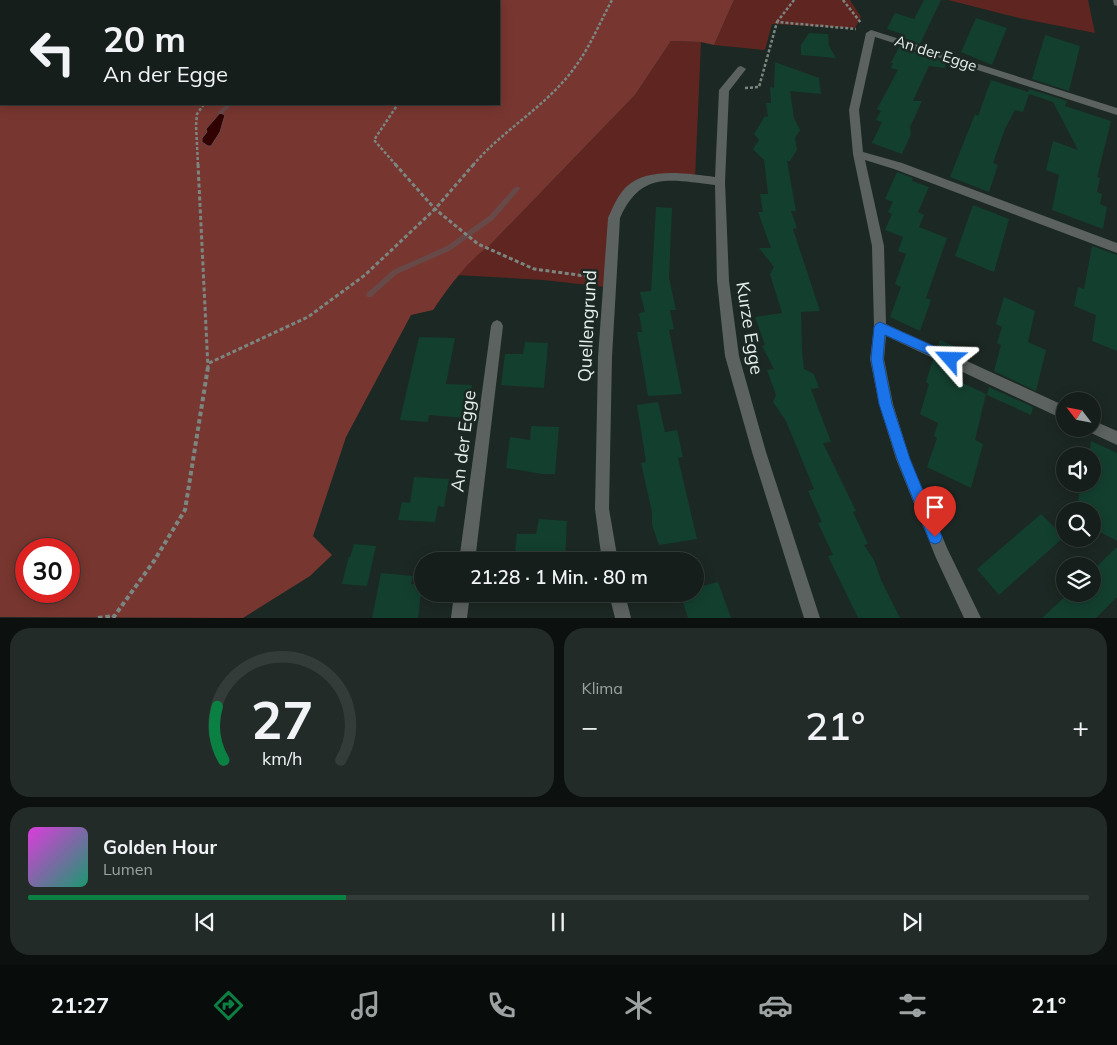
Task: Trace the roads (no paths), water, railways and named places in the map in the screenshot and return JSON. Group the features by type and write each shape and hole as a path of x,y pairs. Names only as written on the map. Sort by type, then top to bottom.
{"street":[{"name":"An der Egge","path":"973,618 941,553 900,450 886,404 877,359 880,327 878,246 858,154 854,110 868,31 1117,112"},
{"name":"Kurze Egge","path":"741,69 724,90 720,182 723,281 732,356 759,452 812,618"},
{"path":"858,154 898,166 1117,248"},
{"name":"Quellengrund","path":"609,552 602,509 605,358 614,218 622,199 638,185 651,179 668,178 720,182"},
{"name":"An der Egge","path":"468,552 497,326"},
{"path":"880,327 1056,409"},
{"path":"1101,430 1117,438"},
{"path":"459,618 461,602"},
{"path":"619,602 623,618"}],"waterway":[{"path":"220,113 229,105"},
{"path":"369,295 395,272 449,248 491,218 517,189"}]}
